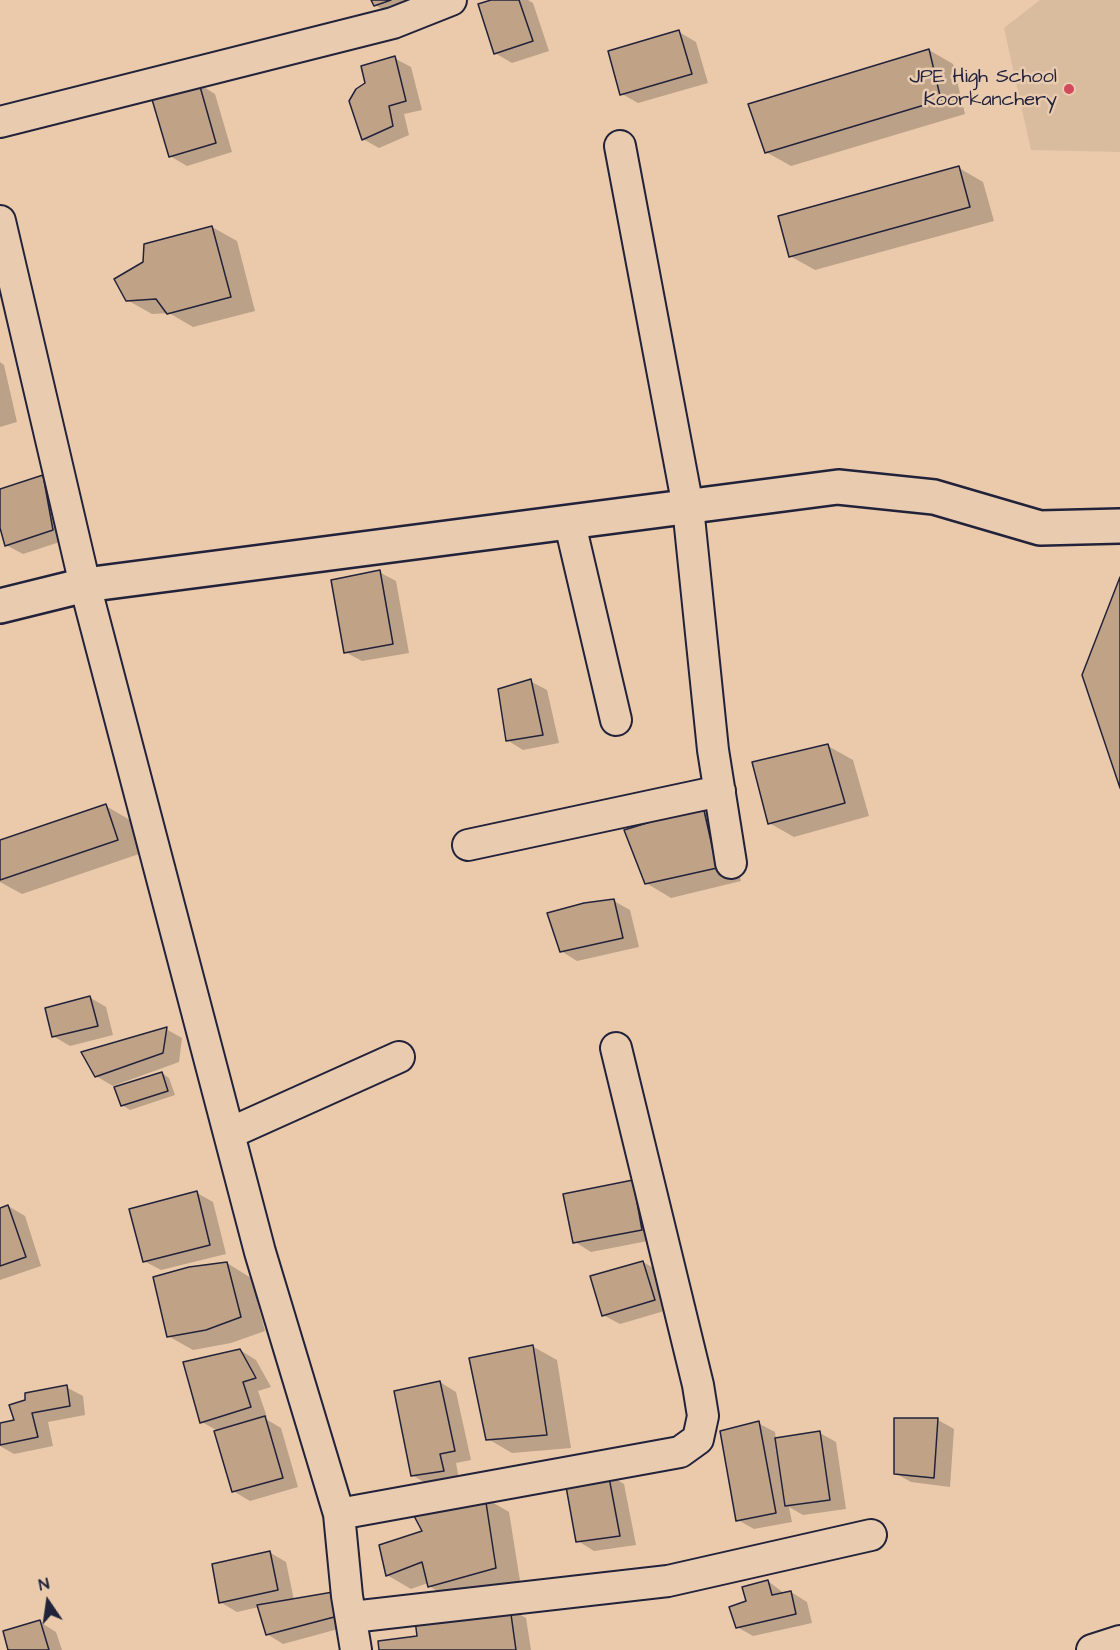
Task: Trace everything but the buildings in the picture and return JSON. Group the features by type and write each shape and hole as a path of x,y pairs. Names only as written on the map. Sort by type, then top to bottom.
{"street":[{"path":"0,122 393,23 451,0"},
{"path":"620,146 688,507 713,750 731,863"},
{"path":"0,222 85,585 260,1252 339,1514 347,1596 356,1650"},
{"path":"0,606 85,585 393,543 570,524 838,487 934,497 1040,528 1120,526"},
{"path":"570,524 616,720"},
{"path":"468,845 720,791"},
{"path":"339,1514 680,1452 698,1439 704,1416 698,1385 616,1048"},
{"path":"230,1133 399,1057"},
{"path":"352,1617 668,1581 871,1535"},
{"path":"1092,1650 1120,1641"}],"shaded area":[{"name":"JPE High School Koorkanchery","path":"1040,0 1120,0 1120,152 1031,150 1004,28"}],"place":[{"name":"JPE High School Koorkanchery","path":"1069,89"}]}
